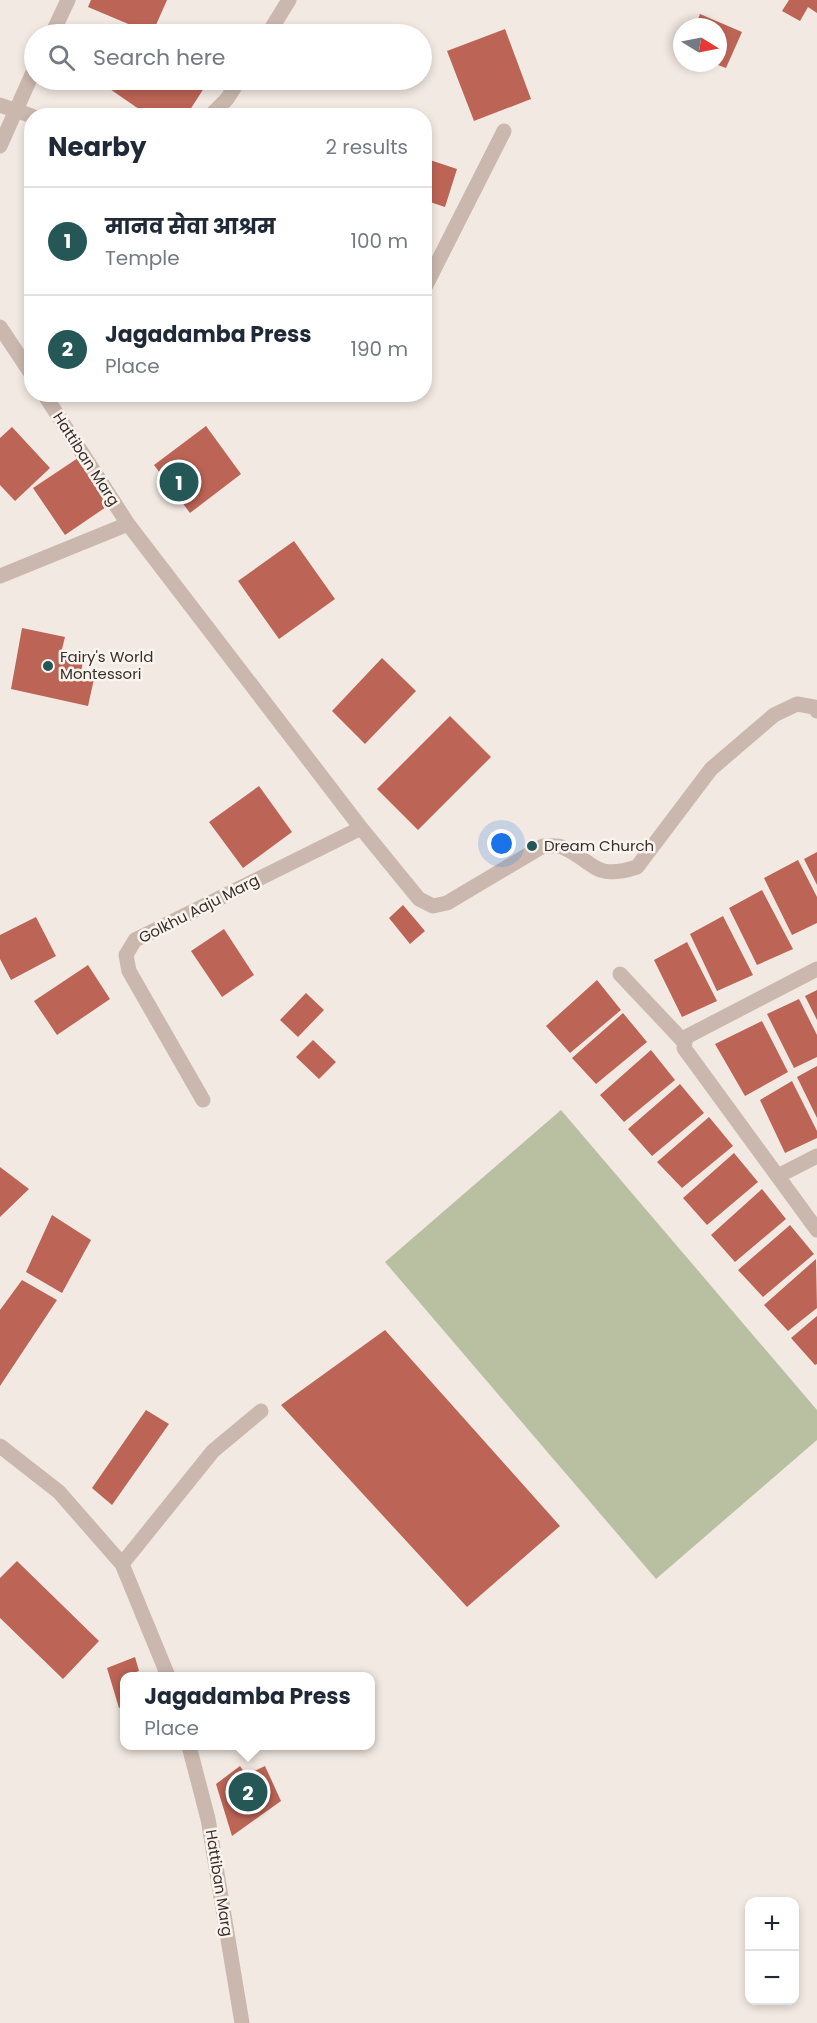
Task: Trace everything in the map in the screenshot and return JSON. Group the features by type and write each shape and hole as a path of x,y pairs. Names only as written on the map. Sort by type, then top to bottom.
{"street":[{"path":"57,24 68,0"},
{"path":"274,24 289,0"},
{"path":"0,147 25,90"},
{"path":"218,108 233,90"},
{"path":"0,105 24,114"},
{"path":"432,273 504,131"},
{"path":"0,327 24,363"},
{"name":"Hattiban Marg","path":"49,402 128,524"},
{"path":"0,576 128,524 361,828 419,898 433,906 447,903 543,846 561,846 601,872 623,872 637,867 711,769 774,715 797,704 814,707 817,711"},
{"name":"Golkhu Aaju Marg","path":"203,1100 129,972 126,955 135,940 361,828"},
{"path":"817,969 686,1037 684,1042 684,1048 817,1230"},
{"path":"620,974 684,1042"},
{"path":"778,1176 817,1156"},
{"path":"122,1564 213,1452 261,1411"},
{"path":"0,1446 59,1492 122,1564 166,1672"},
{"name":"Hattiban Marg","path":"190,1750 208,1819 242,2023"}],"green space":[{"path":"561,1110 817,1410 817,1440 656,1579 385,1262"}],"building":[{"path":"91,0 167,0 156,24 128,24 88,7"},
{"path":"789,0 817,0 817,13 808,7 800,21 782,11"},
{"path":"727,26 742,32 727,66"},
{"path":"505,29 531,99 474,121 447,51"},
{"path":"111,90 203,90 191,108 137,108"},
{"path":"432,161 457,169 445,207 432,203"},
{"path":"206,426 241,474 190,513 154,465"},
{"path":"12,427 50,468 15,501 0,485 0,438"},
{"path":"78,458 109,505 65,535 33,488"},
{"path":"294,541 335,599 279,639 238,581"},
{"name":"Fairy's World Montessori","path":"22,628 65,637 61,653 84,657 80,676 94,679 88,706 11,689"},
{"path":"382,658 416,691 365,744 332,711"},
{"path":"450,716 491,757 418,830 377,789"},
{"path":"259,786 292,832 243,868 209,822"},
{"path":"817,852 817,885 804,859"},
{"path":"798,860 817,897 817,923 792,935 764,878"},
{"path":"762,890 793,949 757,965 729,908"},
{"path":"403,905 425,931 410,944 389,918"},
{"path":"723,916 753,975 717,991 690,934"},
{"path":"36,917 56,956 11,980 0,959 0,935"},
{"path":"224,929 254,975 222,997 191,951"},
{"path":"687,942 717,1001 682,1017 654,960"},
{"path":"88,965 110,999 57,1035 34,1001"},
{"path":"597,980 621,1010 570,1053 546,1026"},
{"path":"817,990 817,1020 805,996"},
{"path":"306,993 324,1010 298,1037 280,1020"},
{"path":"799,999 817,1035 817,1057 794,1068 767,1014"},
{"path":"623,1013 647,1042 596,1084 572,1058"},
{"path":"762,1021 788,1072 745,1096 715,1044"},
{"path":"313,1040 336,1062 319,1079 296,1057"},
{"path":"651,1050 675,1080 624,1122 600,1095"},
{"path":"817,1066 817,1118 797,1077"},
{"path":"792,1081 817,1131 817,1138 785,1153 760,1100"},
{"path":"680,1084 704,1113 652,1156 628,1129"},
{"path":"709,1117 733,1146 682,1188 657,1162"},
{"path":"734,1153 758,1182 707,1225 683,1198"},
{"path":"0,1167 29,1189 0,1217"},
{"path":"762,1189 786,1219 735,1262 711,1235"},
{"path":"52,1215 91,1240 62,1293 26,1272"},
{"path":"790,1225 814,1254 763,1297 738,1270"},
{"path":"816,1259 817,1308 788,1331 764,1305"},
{"path":"22,1280 57,1300 0,1386 0,1310"},
{"path":"817,1316 817,1364 815,1365 791,1338"},
{"path":"385,1330 560,1526 467,1607 281,1405"},
{"path":"146,1410 169,1424 112,1505 92,1488"},
{"path":"17,1561 99,1641 63,1679 0,1618 0,1578"},
{"path":"135,1657 139,1671 120,1672 119,1708 107,1668"},
{"path":"240,1766 246,1775 265,1766 281,1801 232,1836 216,1784"}],"place":[{"name":"मानव सेवा आश्रम","path":"179,482"},
{"name":"Fairy's World Montessori","path":"48,666"},
{"name":"Dream Church","path":"532,846"},
{"name":"Jagadamba Press","path":"248,1792"}]}
